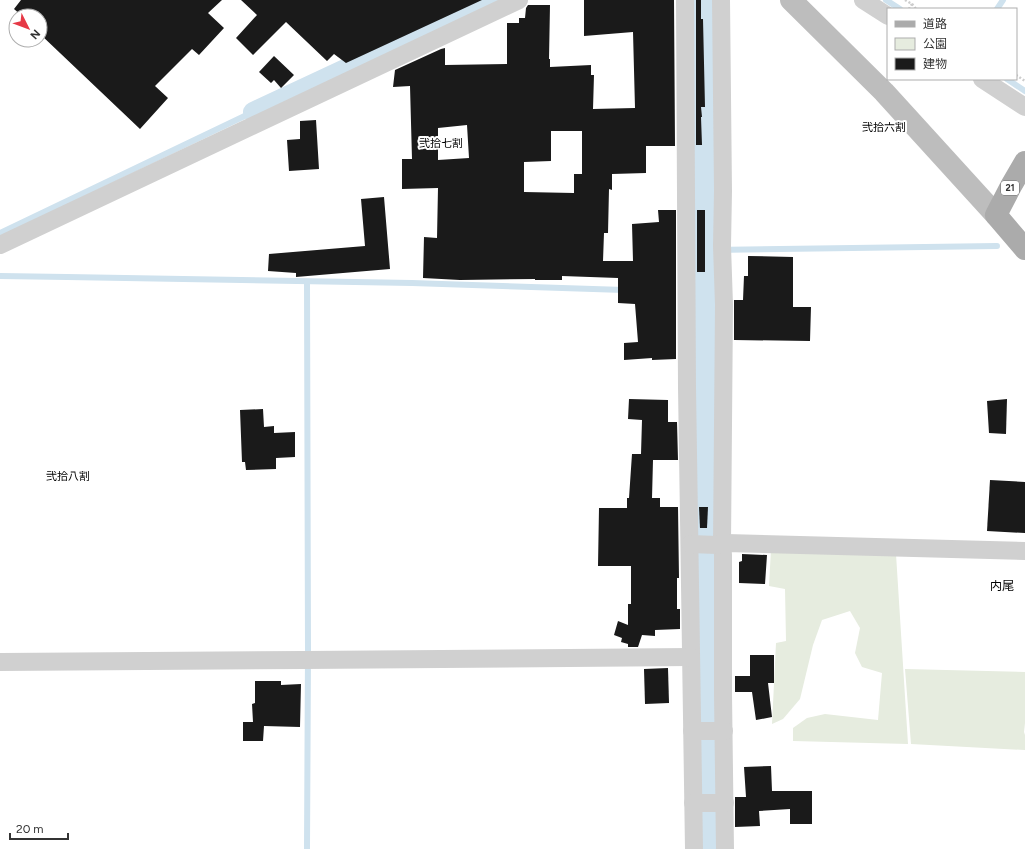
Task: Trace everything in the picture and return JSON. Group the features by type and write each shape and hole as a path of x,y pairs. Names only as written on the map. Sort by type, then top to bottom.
{"main road":[{"name":"21","path":"996,215 1025,162"},
{"path":"996,215 1025,249"}],"street":[{"path":"0,245 519,0"},
{"path":"685,0 713,541 724,555 723,694 710,731 710,803 694,849"},
{"path":"721,0 723,191 722,250 724,305 713,541 691,657 710,731 710,803 725,849"},
{"path":"791,0 884,92 996,215"},
{"path":"863,0 887,15"},
{"path":"984,80 1025,107"},
{"path":"713,541 726,543 1025,551"},
{"path":"0,662 691,657"}],"path":[{"path":"905,0 915,8"},
{"path":"910,8 912,4"}],"green space":[{"path":"771,549 896,554 908,744 793,741 793,728 807,718 825,714 878,720 882,673 862,667 855,653 860,628 850,611 822,620 813,645 800,699 783,719 772,724 776,643 786,641 785,589 769,586"},
{"path":"705,592 707,718 696,719 695,593"},
{"path":"905,669 1025,672 1025,750 911,744"}],"building":[{"path":"21,0 222,0 208,13 224,28 199,55 192,49 155,86 168,98 140,129 48,42 48,8 15,8"},
{"path":"241,0 482,0 346,63 334,54 327,61 286,22 253,55 236,38 257,15"},
{"path":"584,0 674,0 675,146 646,146 646,173 612,174 612,190 609,189 608,233 604,233 603,261 633,261 632,224 659,222 658,210 676,210 676,359 652,360 652,358 624,360 624,343 638,342 635,304 618,303 618,278 562,276 562,280 460,280 423,278 424,237 437,238 438,188 402,189 402,159 412,159 410,86 393,87 395,70 445,48 445,65 507,64 507,23 519,23 519,18 525,18 526,8 528,5 550,5 550,67 591,65 591,75 594,75 593,109 635,108 633,32 584,36","holes":["467,125 469,158 438,160 438,128","551,131 582,131 582,174 574,174 574,193 524,192 524,162 551,161"]},
{"path":"696,0 701,0 701,19 703,19 705,107 701,107 702,145 696,145"},
{"path":"274,56 294,75 281,88 274,80 271,83 259,72"},
{"path":"316,120 319,169 289,171 287,140 300,139 300,121"},
{"path":"384,197 390,269 296,277 296,273 268,271 269,254 365,246 361,199"},
{"path":"697,210 705,210 705,272 697,272"},
{"path":"748,256 793,257 793,307 811,307 810,341 734,340 734,300 743,300 744,276 748,276"},
{"path":"629,399 668,400 668,422 677,422 678,460 653,460 652,498 660,498 660,507 678,507 679,578 677,578 677,609 680,609 680,629 655,630 655,636 642,635 638,647 628,647 628,644 621,642 622,638 614,635 618,621 628,625 628,604 631,604 631,566 598,566 599,508 627,508 632,454 641,454 642,420 628,419"},
{"path":"1007,399 1006,434 989,433 987,401"},
{"path":"263,409 264,427 274,426 274,433 295,432 295,457 276,458 276,469 246,470 245,462 242,462 240,410"},
{"path":"990,480 1025,482 1025,533 987,531"},
{"path":"699,507 708,507 707,528 700,528"},
{"path":"742,554 767,555 765,584 739,583 739,562 742,561"},
{"path":"750,655 774,655 774,683 768,683 772,717 756,720 752,692 735,692 735,676 750,676"},
{"path":"668,668 669,703 645,704 644,669"},
{"path":"255,681 281,681 281,685 301,684 300,727 264,726 263,741 243,741 243,722 253,722 252,704 255,703"},
{"path":"771,766 772,791 812,791 812,824 790,824 790,809 759,811 760,826 735,827 735,797 746,797 744,767"}],"waterway":[{"path":"253,112 493,0"},
{"path":"710,0 714,849"},
{"path":"886,0 898,8"},
{"path":"998,8 1003,0"},
{"path":"1008,80 1025,91"},
{"path":"0,233 253,112"},
{"path":"712,250 997,246"},
{"path":"0,276 412,283 624,290"},
{"path":"307,282 307,849"},
{"path":"706,290 712,289"},
{"path":"707,649 713,649"}],"district":[{"name":"弐拾六割","path":"884,127"},
{"name":"弐拾七割","path":"441,143"},
{"name":"弐拾八割","path":"68,476"},
{"name":"内尾","path":"1002,586"}]}
